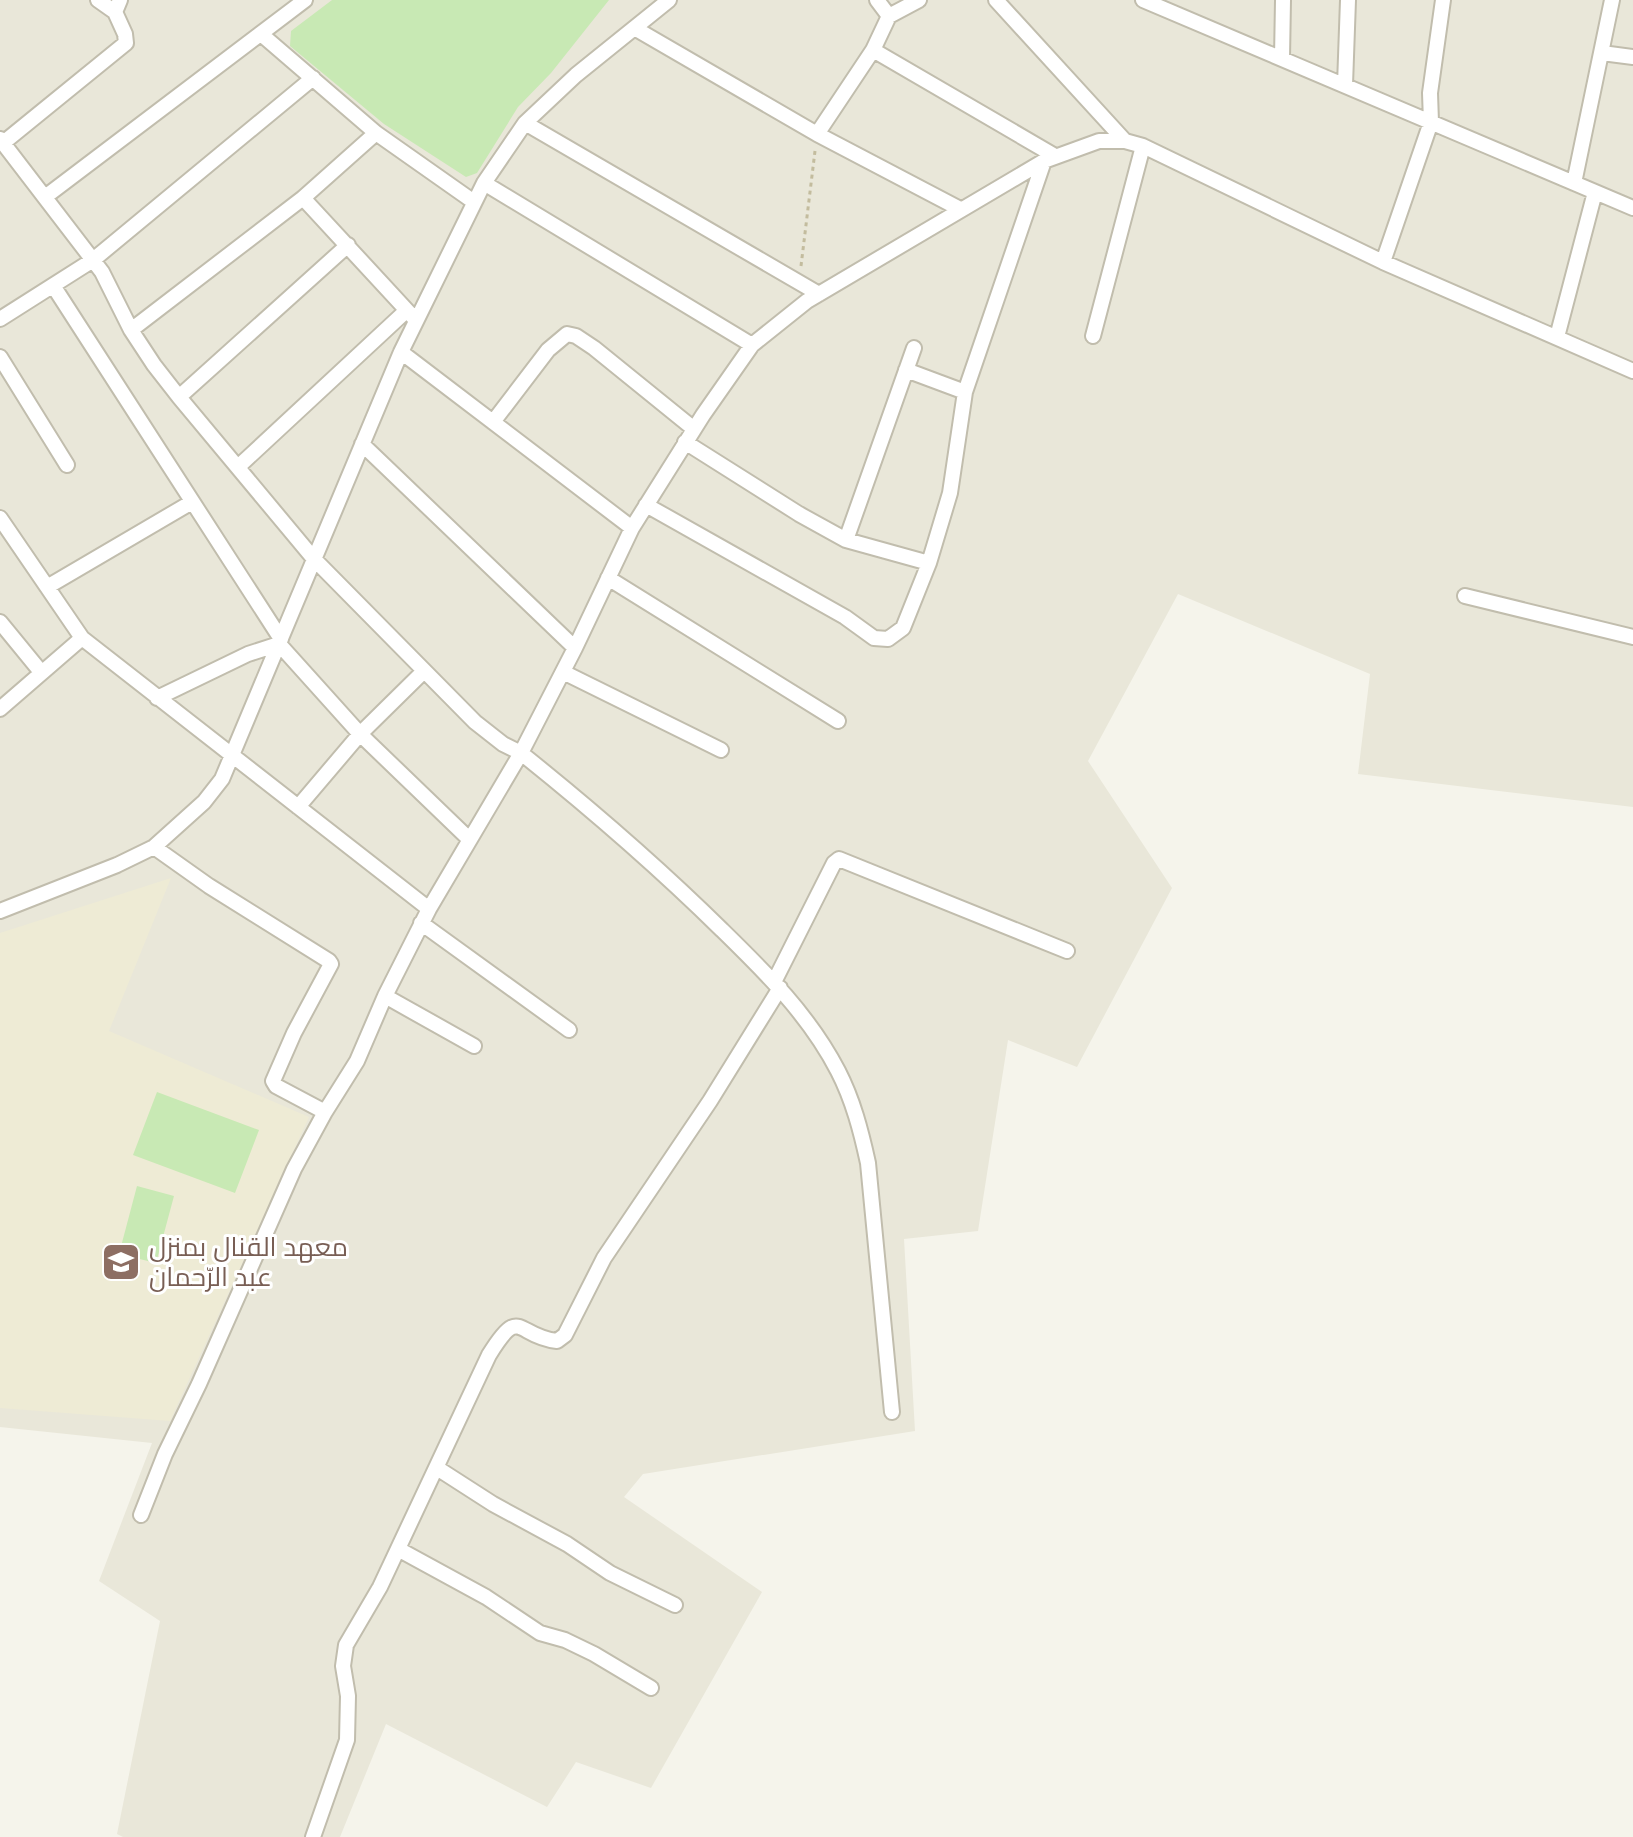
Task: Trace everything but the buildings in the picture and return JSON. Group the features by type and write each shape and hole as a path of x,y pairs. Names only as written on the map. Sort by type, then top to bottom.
{"street":[{"path":"98,0 117,6 126,43 2,141 93,260 154,365 314,559 475,722 503,744 521,753 663,872 777,985 822,1043 838,1071 860,1124 868,1163 892,1412"},
{"path":"45,197 305,0"},
{"path":"0,911 117,865 154,847 204,802 222,779 401,352 411,316 484,183 525,123 576,75 669,0"},
{"path":"877,0 889,16"},
{"path":"817,134 873,50 889,16 919,0"},
{"path":"996,0 1125,141"},
{"path":"1143,0 1161,3 1633,208"},
{"path":"1282,58 1283,0"},
{"path":"1345,85 1348,0"},
{"path":"1383,262 1431,122 1430,93 1443,0"},
{"path":"1574,183 1612,0"},
{"path":"636,29 817,134 960,209"},
{"path":"261,34 376,133 474,202"},
{"path":"873,50 1050,158"},
{"path":"1602,53 1633,57"},
{"path":"0,319 93,260 313,78"},
{"path":"525,123 819,294"},
{"path":"131,330 303,198 376,133"},
{"path":"141,1515 165,1454 282,1195 325,1112 357,1061 425,916 521,753 632,528 685,442 752,345 807,301 1050,158 1099,141 1125,141 1143,146 1383,262 1633,371"},
{"path":"1093,336 1143,146"},
{"path":"646,505 845,617 874,638 888,639 903,628 929,563 950,493 965,392 1050,158"},
{"path":"484,183 752,345"},
{"path":"1557,337 1595,192"},
{"path":"303,198 411,316"},
{"path":"179,397 348,245"},
{"path":"54,287 280,642 360,734 469,839"},
{"path":"239,466 411,316"},
{"path":"493,422 548,350 567,334 594,348 694,429"},
{"path":"846,540 914,348"},
{"path":"401,352 632,528"},
{"path":"0,357 67,465"},
{"path":"906,370 965,392"},
{"path":"685,442 846,540 929,563"},
{"path":"362,444 575,648"},
{"path":"47,587 192,502"},
{"path":"0,518 82,638 298,807 425,916 569,1030"},
{"path":"608,578 838,721"},
{"path":"1465,596 1633,637"},
{"path":"0,622 41,672"},
{"path":"0,709 82,638"},
{"path":"157,698 280,642"},
{"path":"298,807 360,734 424,671"},
{"path":"563,672 721,750"},
{"path":"154,847 331,964 294,1033 273,1081 276,1086 325,1112"},
{"path":"313,1837 347,1740 348,1696 343,1666 346,1645 380,1587 489,1355 504,1331 521,1327 547,1340 557,1341 565,1335 604,1258 710,1101 777,985 834,863 839,859 1067,951"},
{"path":"385,996 474,1046"},
{"path":"437,1468 493,1504 567,1544 610,1573 675,1605"},
{"path":"398,1549 486,1597 540,1633 565,1640 594,1654 651,1688"}],"path":[{"path":"800,282 817,134"}],"shaded area":[{"path":"0,0 1633,0 1633,807 1358,774 1370,674 1178,594 1088,761 1172,888 1077,1067 1008,1040 978,1231 904,1239 915,1431 643,1474 624,1497 762,1592 651,1788 576,1762 547,1807 386,1724 340,1837 123,1837 117,1834 160,1621 99,1581 152,1443 0,1427"},
{"name":"معهد القنال بمنزل عبد الرّحمان","path":"171,878 109,1031 309,1117 170,1421 0,1408 0,933"}],"green space":[{"path":"332,0 609,0 551,73 518,107 477,173 466,177 384,124 290,46 291,31"},
{"path":"157,1092 259,1130 235,1193 133,1155"},
{"path":"137,1186 174,1196 156,1263 119,1254"}],"place":[{"name":"معهد القنال بمنزل عبد الرّحمان","path":"121,1262"}]}
